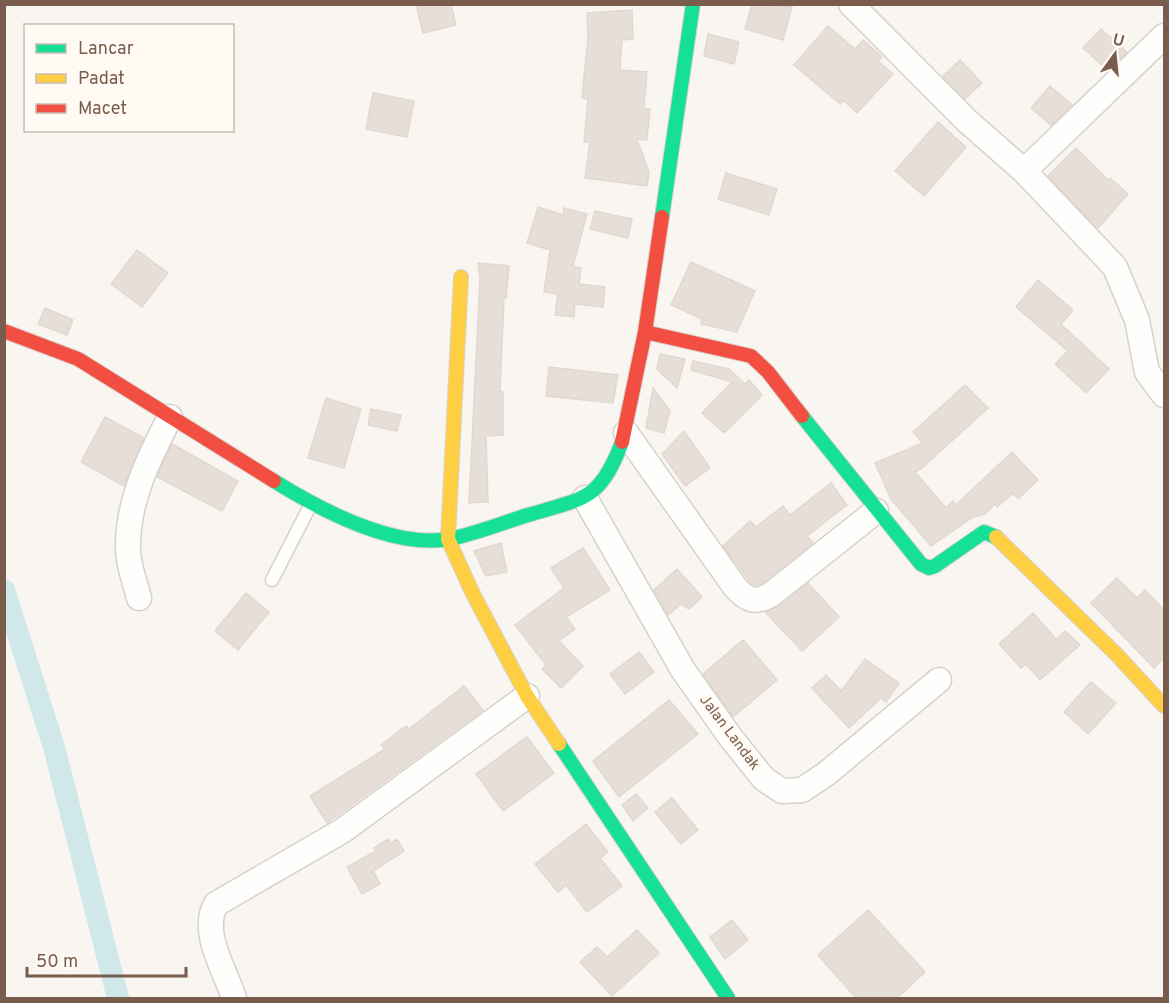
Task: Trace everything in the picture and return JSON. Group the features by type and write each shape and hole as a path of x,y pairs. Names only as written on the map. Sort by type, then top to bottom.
{"street":[{"path":"4,332 78,359 311,504 350,521 386,531 434,540 448,539 585,498 606,479 626,433 645,332 693,4"},
{"path":"850,4 966,120 1024,171 1115,267 1137,320 1147,372 1164,395"},
{"path":"1024,171 1164,36"},
{"path":"461,277 448,539 473,594 527,696 728,999"},
{"path":"645,332 751,356 768,372 876,511 921,564 930,568 984,532 994,535 1117,655 1164,706"},
{"path":"139,598 128,550 129,519 139,484 170,417"},
{"path":"626,433 735,586 744,597 753,601 764,599 773,593 876,511"},
{"name":"Jalan Landak","path":"585,498 683,669 758,771 782,791 802,790 826,774 939,680"},
{"path":"234,999 210,931 210,914 216,904 342,831 527,696"}],"lane":[{"path":"272,580 311,504"}],"building":[{"path":"416,4 451,4 456,25 423,33"},
{"path":"752,4 792,7 783,40 745,29"},
{"path":"632,10 633,39 622,40 620,70 647,72 644,108 650,109 647,140 637,139 649,172 647,186 585,178 590,142 584,142 588,99 582,98 588,37 587,13"},
{"path":"828,26 855,49 863,40 882,57 878,61 893,74 857,113 843,100 840,104 794,65"},
{"path":"1101,29 1127,52 1108,70 1083,48"},
{"path":"708,34 739,42 734,64 704,56"},
{"path":"960,60 982,83 965,99 943,76"},
{"path":"1050,86 1072,105 1051,125 1031,108"},
{"path":"373,93 414,101 407,137 366,129"},
{"path":"938,122 966,147 924,196 895,171"},
{"path":"1076,148 1108,180 1110,178 1128,194 1098,228 1048,176"},
{"path":"726,173 777,189 769,215 718,199"},
{"path":"538,207 563,215 564,208 587,214 573,266 581,268 579,284 605,287 603,307 575,304 574,317 555,315 558,294 544,292 550,250 527,243"},
{"path":"595,211 632,219 628,238 590,229"},
{"path":"137,250 168,273 142,307 111,284"},
{"path":"691,262 755,291 737,332 701,324 702,319 671,305"},
{"path":"478,263 509,266 506,298 504,298 500,392 503,392 503,435 486,436 488,502 469,503 480,278"},
{"path":"1038,280 1073,310 1061,324 1109,369 1086,393 1055,364 1068,351 1016,307"},
{"path":"45,308 73,320 67,335 38,324"},
{"path":"660,354 685,359 677,388 657,369"},
{"path":"693,361 729,369 745,384 749,380 762,395 724,433 702,413 732,382 691,370"},
{"path":"549,367 618,375 613,403 546,396"},
{"path":"965,385 988,408 915,472 946,508 953,501 956,505 1012,452 1038,480 1018,499 1013,493 997,507 995,504 985,514 973,517 931,546 891,499 875,463 923,443 913,432"},
{"path":"653,388 670,411 664,433 646,428"},
{"path":"326,398 361,409 344,468 308,458"},
{"path":"371,409 401,415 397,431 368,425"},
{"path":"105,417 144,438 124,486 81,462"},
{"path":"684,431 710,468 685,486 662,454"},
{"path":"172,444 238,481 222,511 157,477"},
{"path":"831,483 847,505 807,536 813,543 765,581 758,585 752,584 723,546 750,521 756,527 783,506 790,515"},
{"path":"501,543 507,572 486,576 474,551"},
{"path":"583,548 610,590 566,617 575,629 559,641 583,666 561,688 542,669 546,665 515,625 564,588 551,568"},
{"path":"677,569 702,597 689,609 681,604 668,615 654,590"},
{"path":"1117,578 1137,598 1145,590 1164,610 1164,658 1154,668 1091,603"},
{"path":"808,583 839,617 802,651 765,612 781,605"},
{"path":"246,593 269,612 238,650 215,631"},
{"path":"1033,613 1056,639 1065,631 1080,645 1040,680 1026,664 1021,668 999,644"},
{"path":"743,640 777,680 733,717 703,674"},
{"path":"639,652 654,672 625,694 610,674"},
{"path":"865,659 899,683 886,702 881,698 849,728 812,688 826,675 841,691"},
{"path":"1091,682 1116,703 1088,734 1064,712"},
{"path":"464,686 483,710 327,823 310,796 385,749 381,745 406,726 409,729"},
{"path":"669,700 698,734 619,797 593,761"},
{"path":"527,737 554,773 503,811 476,774"},
{"path":"636,794 648,808 633,821 622,805"},
{"path":"672,798 698,830 681,844 655,812"},
{"path":"586,824 608,852 600,858 622,886 587,912 566,885 558,892 535,864"},
{"path":"388,839 391,843 397,839 404,851 373,871 380,884 362,894 347,867 376,851 374,848"},
{"path":"868,910 925,972 896,999 857,999 818,955"},
{"path":"732,920 748,940 725,959 710,937"},
{"path":"637,930 659,953 612,996 580,962 597,947 607,957"}],"waterway":[{"path":"4,590 54,747 118,998"}],"traffic: fast":[{"path":"662,217 693,4"},
{"path":"802,416 921,564 929,568 935,566 984,532 996,537"},
{"path":"274,481 335,514 381,532 428,541 449,539 563,505 588,494 606,476 622,442"},
{"path":"559,744 728,998"}],"traffic: slow":[{"path":"461,277 448,539 473,594 527,696 559,744"},
{"path":"996,537 1117,655 1164,706"}],"traffic: jam":[{"path":"622,442 645,332 662,217"},
{"path":"4,331 78,359 274,481"},
{"path":"645,332 751,356 768,372 802,416"}]}
